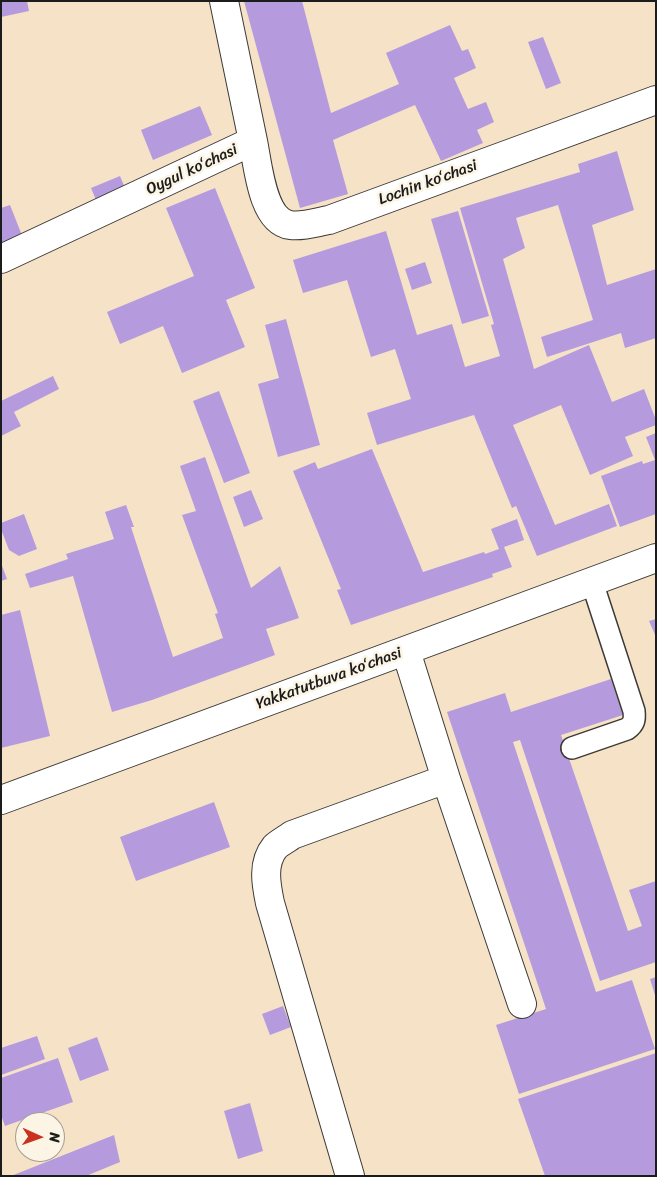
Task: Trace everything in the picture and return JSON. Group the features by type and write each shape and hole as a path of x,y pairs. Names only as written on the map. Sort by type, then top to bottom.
{"street":[{"name":"Oygul koʻchasi","path":"1,259 253,141 224,1"},
{"name":"Lochin koʻchasi","path":"253,141 267,204 277,220 290,225 304,225 329,220 656,100"},
{"name":"Yakkatutbuva koʻchasi","path":"1,800 656,558"},
{"path":"406,651 446,779 522,1004"},
{"path":"350,1176 270,903 266,879 267,862 275,847 292,835 446,779"}],"lane":[{"path":"572,748 627,729 632,726 635,720 634,711 592,582"}],"building":[{"path":"1,1 27,1 29,11 1,17"},
{"path":"244,1 302,1 331,113 399,84 386,53 450,25 462,51 468,49 476,68 454,78 468,109 486,102 494,122 477,130 483,143 441,161 415,105 333,140 348,194 300,208"},
{"path":"543,37 561,83 546,89 528,42"},
{"path":"200,106 212,135 153,160 141,130"},
{"path":"617,151 634,210 592,225 607,285 656,269 656,338 625,348 621,333 547,357 541,337 593,320 558,205 516,218 525,248 503,259 534,369 589,345 612,402 644,389 656,420 656,425 625,437 633,456 590,475 561,405 513,425 555,525 609,504 617,526 537,556 516,506 512,508 474,415 377,445 367,413 411,399 395,349 371,357 347,280 303,293 293,260 386,231 417,335 452,324 465,367 500,356 491,325 494,324 460,208 580,172 578,164"},
{"path":"120,176 128,195 99,207 91,188"},
{"path":"215,188 255,288 226,300 245,347 182,373 163,326 120,344 107,312 194,276 166,208"},
{"path":"10,205 23,238 1,248 1,208"},
{"path":"458,211 489,316 462,324 431,219"},
{"path":"425,262 432,283 412,290 405,269"},
{"path":"286,319 320,445 278,457 258,384 279,378 265,325"},
{"path":"53,376 59,389 14,412 21,426 1,436 1,401"},
{"path":"219,391 250,473 224,483 193,401"},
{"path":"656,433 656,514 620,527 601,476 642,461 643,464 655,460 646,437"},
{"path":"372,449 423,572 499,549 491,529 517,519 524,540 504,547 512,567 492,574 493,577 351,625 337,590 341,589 293,471 315,462 318,469"},
{"path":"205,457 251,588 280,566 299,618 266,629 275,655 152,700 112,712 73,576 30,588 25,574 68,559 66,554 114,539 105,512 126,505 134,527 131,527 173,657 223,638 215,614 218,613 182,515 196,511 180,466"},
{"path":"251,490 263,519 244,527 233,497"},
{"path":"24,514 37,549 19,556 9,550 1,529 1,523"},
{"path":"1,563 7,579 1,581"},
{"path":"20,610 50,736 1,748 1,615"},
{"path":"656,619 656,637 649,621"},
{"path":"611,679 623,715 561,735 628,931 642,926 629,890 656,881 656,962 600,981 520,740 513,742 596,992 632,980 655,1049 519,1094 496,1025 546,1009 447,712 505,693 511,712"},
{"path":"214,802 230,847 136,881 120,837"},
{"path":"656,977 656,995 655,995 650,979"},
{"path":"283,1006 291,1027 270,1035 262,1014"},
{"path":"37,1036 45,1059 1,1075 1,1048"},
{"path":"97,1037 109,1070 80,1081 68,1048"},
{"path":"656,1053 656,1176 545,1176 518,1099"},
{"path":"58,1058 73,1102 45,1112 15,1112 15,1122 5,1126 1,1115 1,1078"},
{"path":"250,1103 263,1151 238,1159 224,1111"},
{"path":"114,1135 120,1162 86,1176 11,1176 46,1162 65,1162 65,1155"}]}
